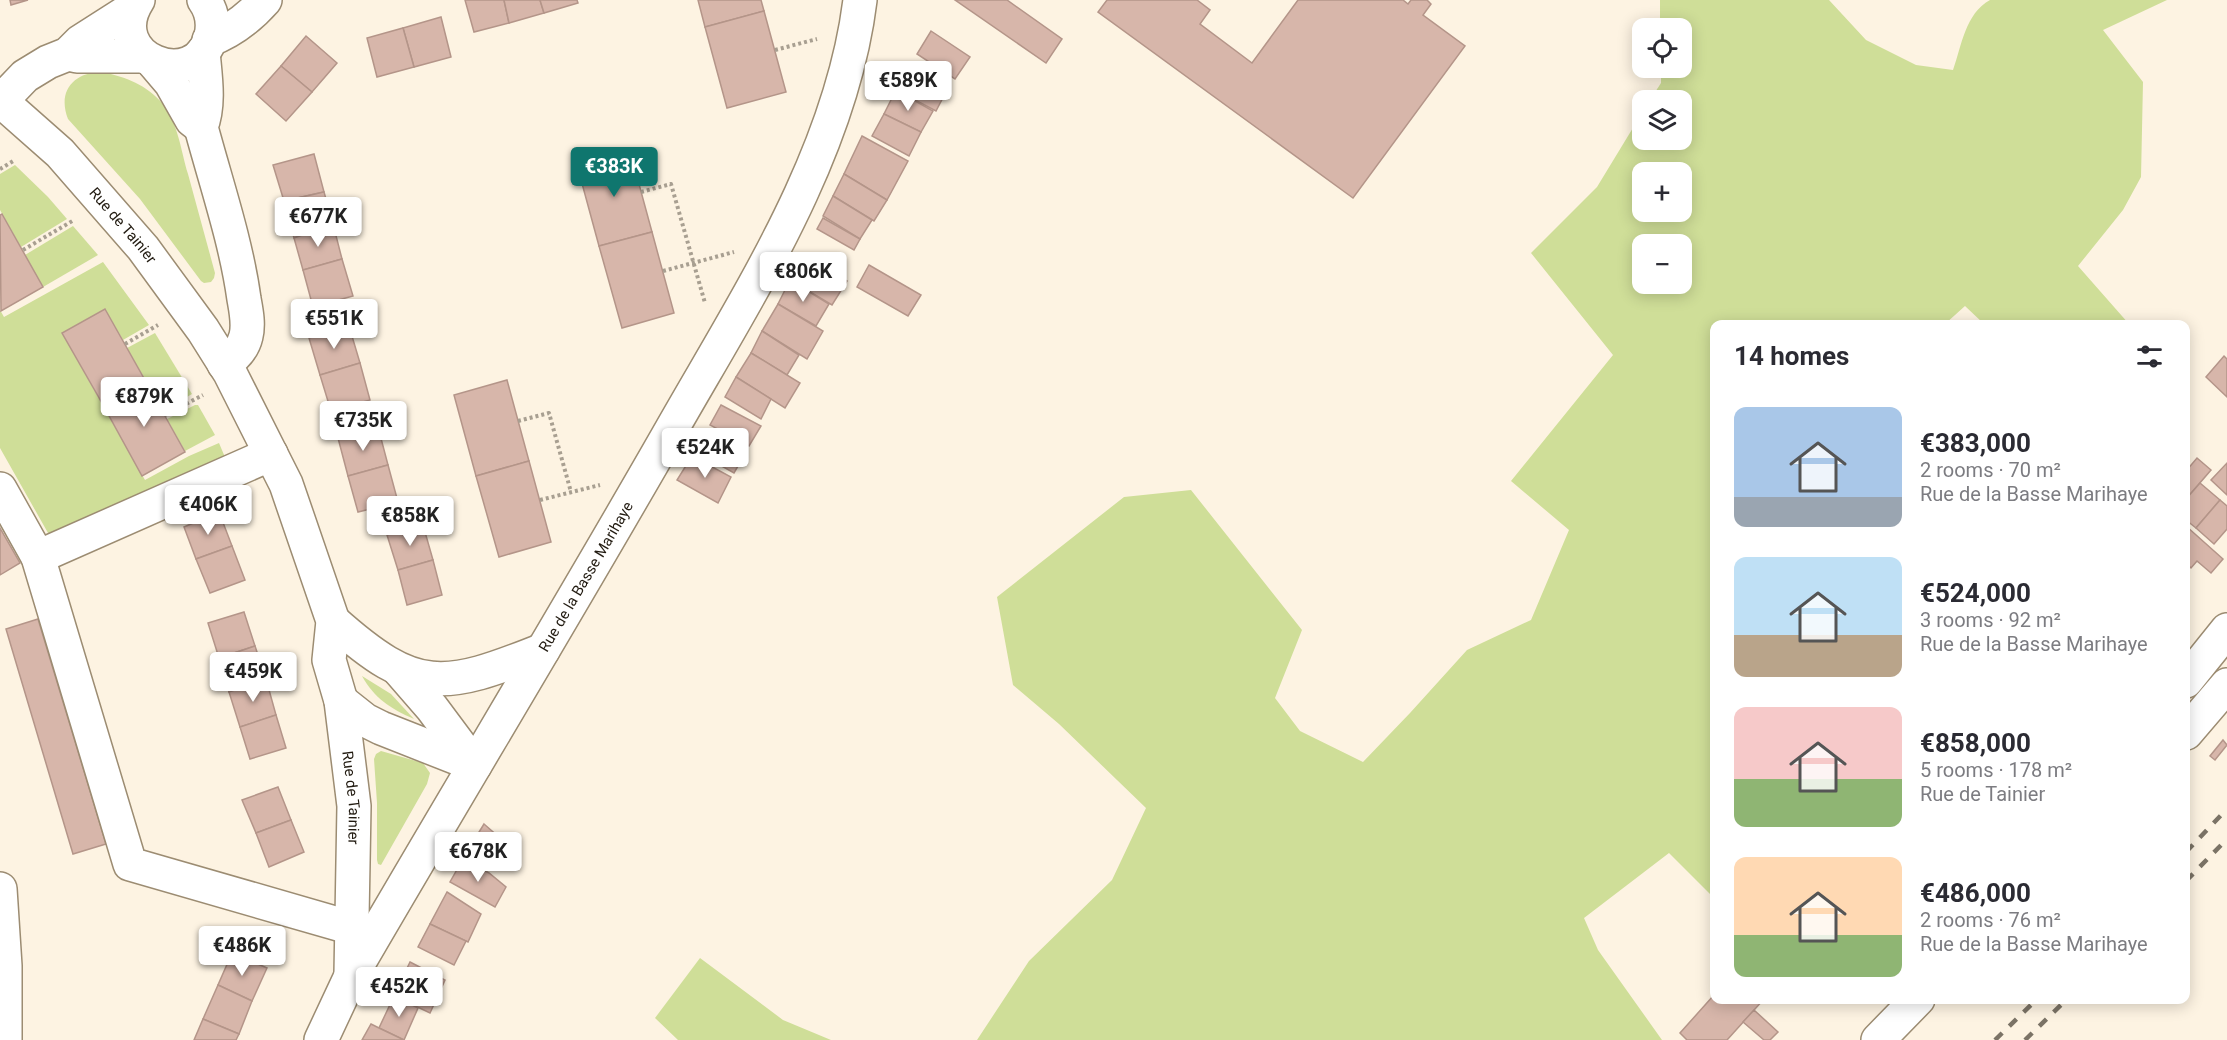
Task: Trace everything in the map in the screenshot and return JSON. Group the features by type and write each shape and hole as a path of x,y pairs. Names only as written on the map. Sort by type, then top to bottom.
{"street":[{"path":"201,127 204,120 206,46 213,27 211,15 204,0"},
{"name":"Rue de Tainier","path":"68,54 148,59 167,66 180,66 193,61 206,46 244,19 265,0"},
{"name":"Rue de la Basse Marihaye","path":"321,1040 351,976 543,650 769,256 809,176 830,125 848,68 860,1"},
{"path":"136,2 129,20 134,45 171,83 192,120 201,127 240,274 247,334 236,356 224,364"},
{"name":"Rue de Tainier","path":"136,2 80,42 68,54 48,62 26,76 1,101 60,153 143,248 203,330 224,364 245,400 286,484 333,621 329,660 341,701 354,806 351,976"},
{"path":"38,557 271,454"},
{"path":"0,489 38,557 129,864 352,928"},
{"name":"Rue de Tainier","path":"333,621 362,647 399,670 422,678 445,680 471,676 543,650"},
{"path":"2190,676 2227,630"},
{"path":"399,670 432,708 474,765"},
{"path":"2190,728 2227,685"},
{"path":"341,701 365,720 381,728 474,765"},
{"path":"0,889 5,966 5,1040"},
{"path":"1878,1040 1913,1004"}],"path":[{"path":"775,50 827,37"},
{"path":"0,169 19,157"},
{"path":"641,192 671,184 707,309"},
{"path":"23,250 77,218"},
{"path":"663,271 740,250"},
{"path":"125,344 159,324"},
{"path":"165,415 203,395"},
{"path":"518,421 549,413 571,492"},
{"path":"540,500 608,483"}],"green space":[{"path":"1660,0 1829,0 1866,40 1916,65 1953,70 1970,22 1975,13 1990,0 2167,0 2103,30 2143,82 2141,177 2123,210 2078,266 2125,320 1980,320 1965,306 1949,320 1710,320 1710,894 1669,853 1584,918 1598,950 1662,1040 977,1040 1029,961 1112,880 1146,808 1059,724 1013,685 997,597 1124,497 1191,490 1302,630 1275,698 1300,731 1363,762 1467,650 1531,620 1569,530 1511,481 1613,355 1531,253 1597,187 1632,129 1632,150 1692,150 1692,90 1656,90 1661,78 1692,78 1692,18 1660,18"},
{"path":"102,72 128,79 143,87 157,97 168,112 179,138 215,273 211,282 201,281 140,199 68,119 65,100 70,85 83,75"},
{"path":"15,165 67,219 21,247 0,210 0,174"},
{"path":"73,226 98,255 43,287 25,255"},
{"path":"103,262 149,325 123,340 105,309 62,333 145,480 219,443 227,462 52,540 0,448 0,310 4,317"},
{"path":"155,333 192,394 163,411 127,348"},
{"path":"198,405 215,435 185,451 167,419"},
{"path":"362,676 391,694 414,719 384,702 372,691"},
{"path":"381,751 423,763 430,773 427,784 381,865 377,860 374,759"},
{"path":"700,958 783,1020 831,1040 678,1040 655,1018"}],"building":[{"path":"10,0 28,0 11,5"},
{"path":"465,0 504,0 509,23 474,32"},
{"path":"504,0 540,0 544,13 509,23"},
{"path":"540,0 577,0 578,3 544,13"},
{"path":"698,0 761,0 764,11 705,27"},
{"path":"955,0 1007,0 1062,39 1046,63"},
{"path":"1107,0 1197,0 1210,10 1200,24 1252,63 1298,0 1403,0 1408,4 1411,0 1427,0 1431,4 1423,15 1465,46 1353,198 1098,12"},
{"path":"764,11 786,92 727,108 705,27"},
{"path":"441,17 451,57 414,67 403,28"},
{"path":"403,28 414,67 377,77 367,38"},
{"path":"931,31 970,57 955,79 917,54"},
{"path":"306,36 337,63 312,92 281,66"},
{"path":"911,62 949,86 936,111 896,90"},
{"path":"281,66 312,92 286,121 256,94"},
{"path":"896,90 933,111 921,132 884,114"},
{"path":"884,114 921,132 909,156 872,136"},
{"path":"862,136 908,161 887,200 844,174"},
{"path":"630,151 652,232 599,246 577,165"},
{"path":"314,154 324,192 284,201 273,165"},
{"path":"844,174 887,200 874,221 833,196"},
{"path":"324,192 333,224 294,238 284,201"},
{"path":"833,196 872,220 860,239 823,216"},
{"path":"2,214 43,287 1,311 0,215"},
{"path":"823,218 860,239 854,250 817,229"},
{"path":"333,224 342,259 303,270 294,238"},
{"path":"652,232 674,313 622,328 599,246"},
{"path":"803,255 847,281 832,305 790,280"},
{"path":"342,259 353,296 313,307 303,270"},
{"path":"869,265 921,295 908,316 857,287"},
{"path":"790,280 829,304 816,326 778,304"},
{"path":"778,304 823,331 807,359 762,331"},
{"path":"105,309 146,382 102,403 62,333"},
{"path":"349,326 360,363 320,375 309,338"},
{"path":"762,331 799,355 787,375 751,353"},
{"path":"751,353 800,383 785,408 736,377"},
{"path":"2224,356 2227,359 2227,397 2206,377"},
{"path":"360,363 370,400 331,411 320,375"},
{"path":"736,377 771,399 761,419 725,397"},
{"path":"507,380 529,461 476,476 454,395"},
{"path":"146,382 185,452 142,476 102,403"},
{"path":"721,405 761,426 749,446 710,425"},
{"path":"378,427 388,465 348,476 338,438"},
{"path":"706,431 745,454 734,473 695,451"},
{"path":"692,456 731,477 718,503 677,480"},
{"path":"2197,458 2211,470 2190,494 2190,466"},
{"path":"529,461 551,542 499,557 476,476"},
{"path":"2227,463 2227,495 2211,480"},
{"path":"388,465 398,502 358,512 348,476"},
{"path":"2200,483 2220,500 2196,528 2190,523 2190,494"},
{"path":"2220,500 2227,506 2227,529 2214,544 2196,528"},
{"path":"219,512 232,546 196,559 184,527"},
{"path":"423,525 433,560 398,570 387,535"},
{"path":"0,528 20,563 0,575"},
{"path":"2190,530 2223,559 2211,573 2197,561 2191,568"},
{"path":"232,546 245,580 210,593 196,559"},
{"path":"433,560 442,595 407,605 398,570"},
{"path":"244,612 255,646 219,658 208,623"},
{"path":"38,619 106,844 73,854 6,629"},
{"path":"255,646 266,679 229,692 219,658"},
{"path":"266,679 276,715 240,727 229,692"},
{"path":"276,715 286,748 250,759 240,727"},
{"path":"2223,740 2227,745 2215,760 2210,756"},
{"path":"278,787 291,820 256,833 242,800"},
{"path":"291,820 304,852 269,867 256,833"},
{"path":"484,824 507,844 492,861 471,845"},
{"path":"463,859 489,873 506,887 495,907 450,882"},
{"path":"447,892 481,914 468,942 430,924"},
{"path":"430,924 466,941 454,965 418,947"},
{"path":"232,953 267,968 252,1001 218,985"},
{"path":"410,962 445,980 430,1013 394,996"},
{"path":"218,985 252,1001 239,1034 203,1019"},
{"path":"394,996 418,1008 404,1040 379,1028"},
{"path":"1710,999 1710,1004 1759,1004 1727,1040 1687,1040 1680,1033"},
{"path":"1754,1010 1778,1032 1770,1040 1764,1040 1743,1022"},
{"path":"203,1019 239,1034 236,1040 194,1040"},
{"path":"371,1024 379,1028 404,1040 362,1040"}],"railway":[{"path":"2190,848 2227,809"},
{"path":"2190,877 2227,839"},
{"path":"1995,1040 2032,1004"},
{"path":"2025,1040 2062,1004"}]}
